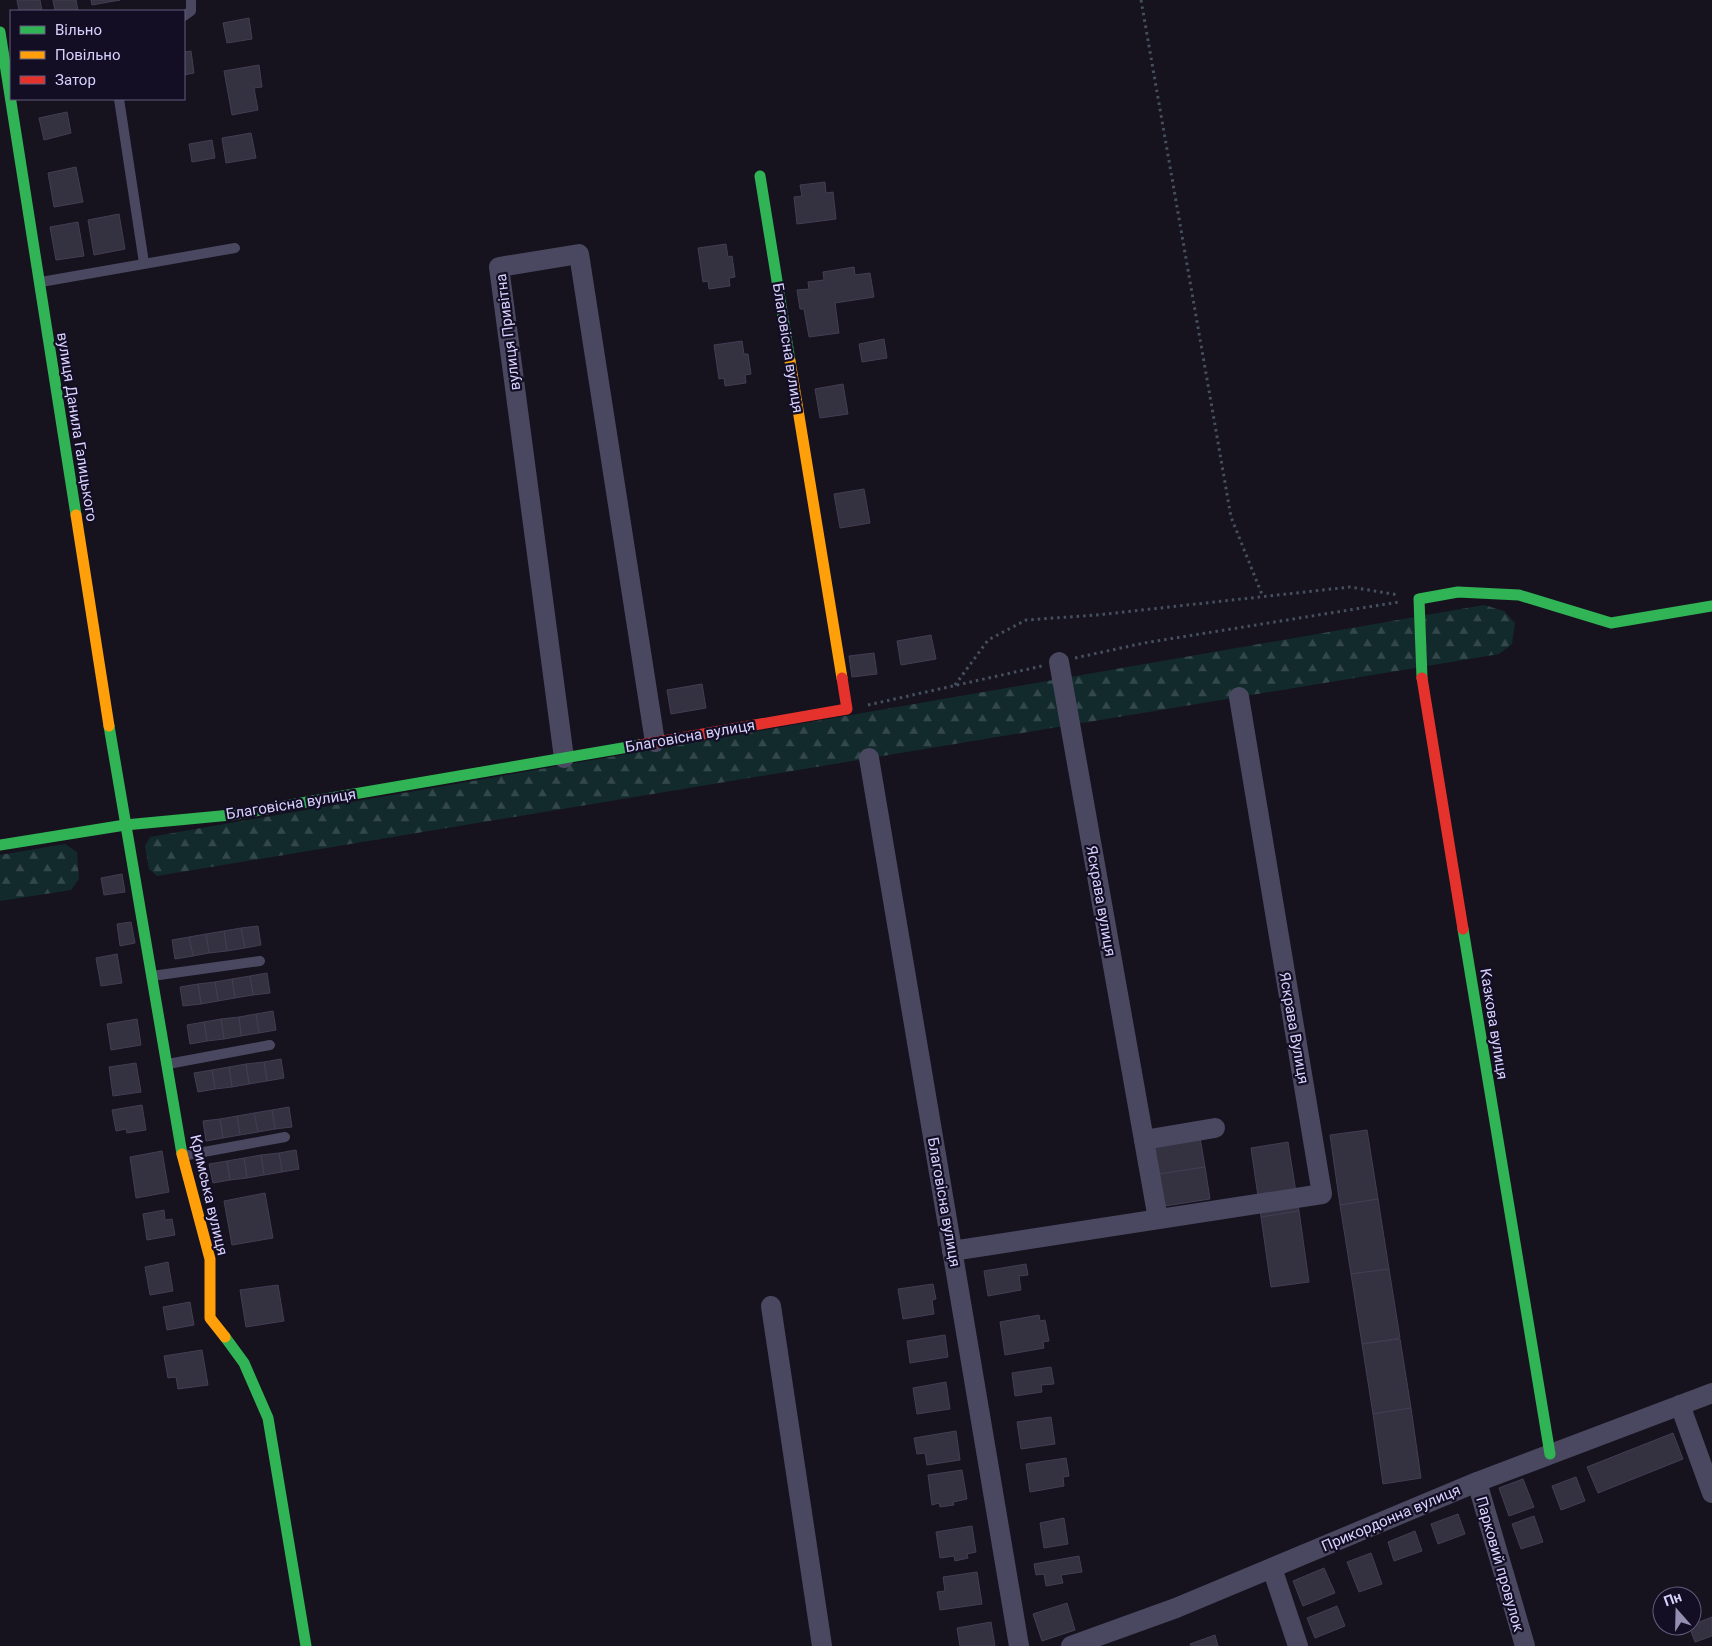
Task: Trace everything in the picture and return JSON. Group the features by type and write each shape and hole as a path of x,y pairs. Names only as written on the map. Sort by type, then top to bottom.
{"street":[{"name":"вулиця Данила Галицького","path":"4,39 10,80"},
{"name":"вулиця Данила Галицького","path":"13,100 125,825"},
{"name":"Благовісна вулиця","path":"0,845 125,825 231,815 847,709 760,176"},
{"name":"вулиця Привітна","path":"564,758 499,267 579,254 655,742"},
{"path":"1419,598 1458,592 1519,596 1611,623 1712,606"},
{"name":"Казкова вулиця","path":"1419,598 1422,684 1550,1454"},
{"name":"Яскрава вулиця","path":"1059,662 1158,1219"},
{"name":"Яскрава Вулиця","path":"1158,1219 1322,1194 1239,697"},
{"name":"Благовісна вулиця","path":"869,758 1019,1646"},
{"name":"Кримська вулиця","path":"125,825 182,1156 210,1259 210,1318 244,1362 268,1418 306,1646"},
{"path":"1144,1140 1215,1128"},
{"path":"952,1251 1158,1219"},
{"path":"772,1306 822,1646"},
{"name":"Прикордонна вулиця","path":"1071,1646 1176,1608 1476,1482 1712,1393"},
{"path":"1680,1405 1712,1494"},
{"name":"Парковий провулок","path":"1476,1482 1525,1646"},
{"path":"1272,1568 1298,1646"}],"lane":[{"path":"185,15 191,11 191,0"},
{"path":"119,100 144,263"},
{"path":"40,282 235,248"},
{"path":"151,976 260,960"},
{"path":"167,1064 270,1045"},
{"path":"182,1156 285,1137"}],"path":[{"path":"1141,0 1232,516 1263,597"},
{"path":"954,686 988,640 1026,620 1097,615 1350,587 1419,598"},
{"path":"847,709 1144,643 1419,598"}],"green space":[{"path":"1484,605 1504,611 1515,623 1512,644 1499,654 157,876 149,869 145,846 150,837"},
{"path":"65,844 77,852 79,879 71,890 0,901 0,855"}],"building":[{"path":"17,0 40,0 42,10 19,10"},
{"path":"53,0 76,0 78,10 55,10"},
{"path":"91,0 120,0 92,5"},
{"path":"249,18 252,39 227,43 223,23"},
{"path":"191,51 194,73 185,75 185,52"},
{"path":"259,65 262,87 254,88 258,110 232,115 224,71"},
{"path":"67,112 71,133 44,140 39,118"},
{"path":"251,133 256,158 226,163 222,138"},
{"path":"212,140 215,158 192,162 189,144"},
{"path":"76,167 83,202 54,207 48,173"},
{"path":"825,182 826,193 833,192 836,219 797,224 794,197 802,196 800,185"},
{"path":"119,214 125,249 94,255 88,220"},
{"path":"78,222 84,256 56,260 50,227"},
{"path":"726,244 728,257 732,256 735,277 729,278 730,286 709,289 708,281 703,282 698,248"},
{"path":"854,267 855,275 870,273 874,297 835,303 839,333 809,337 804,309 800,309 797,290 809,289 808,282 824,280 823,272"},
{"path":"884,339 887,358 862,362 859,344"},
{"path":"742,341 744,354 748,354 751,374 745,375 746,383 725,386 724,378 719,379 714,345"},
{"path":"843,384 848,414 820,418 815,389"},
{"path":"864,489 870,523 840,528 834,494"},
{"path":"931,635 936,659 901,665 897,641"},
{"path":"874,653 877,674 852,677 849,656"},
{"path":"702,684 706,708 671,714 667,690"},
{"path":"122,874 125,892 104,895 101,878"},
{"path":"131,922 135,943 120,946 117,924"},
{"path":"258,926 261,945 245,948 241,928"},
{"path":"241,928 245,948 227,951 224,931"},
{"path":"224,931 227,951 209,953 206,934"},
{"path":"206,934 209,953 193,956 189,937"},
{"path":"189,937 193,956 175,959 172,940"},
{"path":"117,954 122,983 101,986 96,958"},
{"path":"267,973 270,993 253,995 250,976"},
{"path":"250,976 253,995 235,998 232,979"},
{"path":"232,979 235,998 218,1001 215,982"},
{"path":"215,982 218,1001 201,1004 198,984"},
{"path":"198,984 201,1004 183,1006 180,987"},
{"path":"273,1011 276,1030 259,1033 256,1014"},
{"path":"256,1014 259,1033 241,1036 239,1017"},
{"path":"239,1017 241,1036 224,1039 221,1019"},
{"path":"137,1019 141,1045 111,1050 107,1024"},
{"path":"221,1019 224,1039 207,1041 204,1022"},
{"path":"204,1022 207,1041 190,1044 187,1025"},
{"path":"281,1059 284,1078 267,1081 264,1062"},
{"path":"264,1062 267,1081 249,1084 246,1064"},
{"path":"136,1063 141,1092 113,1096 109,1067"},
{"path":"246,1064 249,1084 232,1087 229,1067"},
{"path":"229,1067 232,1087 215,1089 212,1070"},
{"path":"212,1070 215,1089 198,1092 194,1073"},
{"path":"142,1105 146,1130 127,1133 126,1129 116,1131 112,1110"},
{"path":"289,1107 292,1127 275,1129 272,1110"},
{"path":"272,1110 275,1129 258,1132 254,1113"},
{"path":"254,1113 258,1132 240,1135 237,1116"},
{"path":"237,1116 240,1135 223,1138 220,1119"},
{"path":"220,1119 223,1138 206,1141 203,1121"},
{"path":"1367,1130 1378,1199 1340,1205 1330,1135"},
{"path":"1199,1132 1205,1167 1159,1174 1153,1140"},
{"path":"1288,1142 1299,1211 1261,1217 1251,1148"},
{"path":"296,1150 299,1169 282,1172 279,1153"},
{"path":"162,1151 169,1192 136,1198 130,1157"},
{"path":"279,1153 282,1172 264,1175 261,1155"},
{"path":"261,1155 264,1175 247,1178 244,1158"},
{"path":"244,1158 247,1178 230,1180 227,1161"},
{"path":"227,1161 230,1180 213,1183 209,1164"},
{"path":"1205,1167 1210,1199 1165,1206 1159,1174"},
{"path":"265,1193 273,1238 232,1245 224,1201"},
{"path":"1378,1199 1389,1269 1351,1274 1340,1205"},
{"path":"164,1210 165,1220 172,1219 175,1235 147,1240 143,1214"},
{"path":"1299,1211 1309,1282 1271,1287 1261,1217"},
{"path":"168,1262 173,1291 150,1295 145,1267"},
{"path":"1026,1264 1028,1275 1019,1276 1021,1290 988,1296 984,1271"},
{"path":"1389,1269 1400,1338 1362,1344 1351,1274"},
{"path":"933,1284 936,1299 932,1300 934,1314 903,1319 898,1289"},
{"path":"278,1285 284,1321 246,1327 240,1290"},
{"path":"190,1302 194,1325 167,1330 163,1307"},
{"path":"1039,1315 1040,1321 1045,1320 1049,1341 1043,1342 1044,1348 1005,1355 1000,1322"},
{"path":"945,1335 948,1357 910,1363 907,1341"},
{"path":"1400,1339 1411,1408 1373,1414 1362,1344"},
{"path":"202,1350 208,1385 178,1389 176,1377 168,1378 164,1356"},
{"path":"1051,1367 1054,1384 1041,1385 1042,1392 1015,1396 1012,1373"},
{"path":"946,1382 950,1409 917,1414 913,1388"},
{"path":"1411,1408 1421,1478 1383,1484 1373,1414"},
{"path":"1051,1417 1055,1444 1021,1449 1017,1422"},
{"path":"956,1431 960,1460 927,1465 925,1453 917,1454 914,1438"},
{"path":"1673,1433 1683,1459 1598,1493 1587,1467"},
{"path":"1066,1458 1069,1476 1063,1477 1064,1486 1030,1492 1026,1464"},
{"path":"962,1470 967,1499 953,1502 954,1505 940,1507 939,1503 932,1505 928,1475"},
{"path":"1576,1477 1585,1501 1561,1510 1552,1486"},
{"path":"1523,1479 1534,1507 1509,1516 1499,1488"},
{"path":"1458,1514 1465,1534 1438,1544 1431,1524"},
{"path":"1534,1516 1543,1542 1521,1549 1512,1524"},
{"path":"1064,1518 1068,1544 1044,1548 1040,1523"},
{"path":"972,1526 976,1552 967,1554 968,1558 955,1561 954,1556 940,1558 936,1532"},
{"path":"1415,1531 1422,1551 1394,1561 1388,1542"},
{"path":"1371,1553 1382,1584 1359,1592 1347,1562"},
{"path":"1079,1556 1082,1572 1061,1575 1063,1583 1046,1586 1044,1574 1036,1575 1034,1564"},
{"path":"1324,1568 1335,1593 1303,1606 1293,1581"},
{"path":"977,1572 982,1604 940,1610 937,1592 945,1591 943,1577"},
{"path":"1067,1603 1075,1630 1042,1641 1033,1614"},
{"path":"1337,1606 1345,1626 1315,1638 1307,1618"},
{"path":"1712,1617 1712,1636 1695,1642 1693,1636 1702,1636 1702,1621"},
{"path":"991,1622 995,1646 960,1646 957,1628"},
{"path":"1215,1635 1218,1646 1191,1646 1190,1644"}],"traffic: fast":[{"path":"0,32 10,96"},
{"path":"11,100 76,515"},
{"path":"760,176 790,361"},
{"path":"1422,678 1419,599 1458,592 1519,595 1611,623 1712,606"},
{"path":"109,726 182,1154"},
{"path":"0,845 125,825 231,815 640,745"},
{"path":"1463,929 1550,1454"},
{"path":"225,1337 244,1363 268,1418 306,1646"}],"traffic: slow":[{"path":"790,361 842,678"},
{"path":"76,515 109,726"},
{"path":"182,1154 210,1259 210,1318 225,1337"}],"traffic: jam":[{"path":"640,745 847,709 842,678"},
{"path":"1422,678 1463,929"}]}
